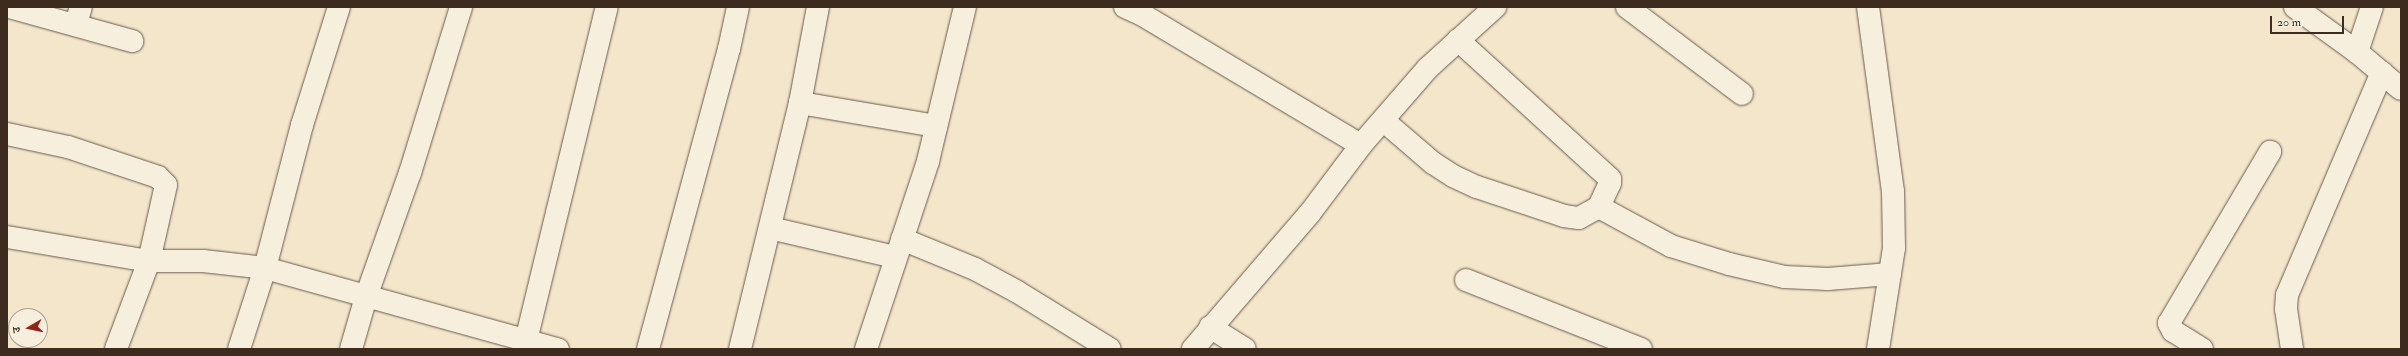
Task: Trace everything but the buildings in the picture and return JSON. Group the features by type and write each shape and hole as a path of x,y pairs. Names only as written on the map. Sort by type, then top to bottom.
{"street":[{"path":"9,7 78,16 132,41"},
{"path":"239,349 265,268 302,125 339,7"},
{"path":"351,349 366,297 410,173 461,7"},
{"path":"525,344 607,7"},
{"path":"648,349 729,49 738,7"},
{"path":"740,349 800,103 818,7"},
{"path":"866,349 898,248 928,161 965,7"},
{"path":"1125,7 1141,14 1361,145"},
{"path":"1192,349 1310,213 1361,145 1384,121 1428,68 1495,7"},
{"path":"1627,7 1742,94"},
{"path":"1868,7 1893,191 1894,248 1878,349"},
{"path":"2294,7 2357,52 2401,89"},
{"path":"2357,52 2372,7"},
{"path":"1384,121 1433,163 1477,187 1575,218 1582,218 1598,207 1610,183 1610,179 1458,40"},
{"path":"2292,349 2286,309 2287,295 2382,72"},
{"path":"800,103 936,126"},
{"path":"7,134 68,148 158,177 166,185 149,261 116,349"},
{"path":"2202,349 2173,331 2168,323 2270,152"},
{"path":"1598,207 1670,246 1729,264 1785,277 1828,279 1890,274"},
{"path":"770,228 898,248 975,269 1016,291 1110,349"},
{"path":"7,237 149,261 203,261 265,268 525,344 558,349"},
{"path":"1466,280 1640,349"},
{"path":"1210,327 1245,349"}]}
